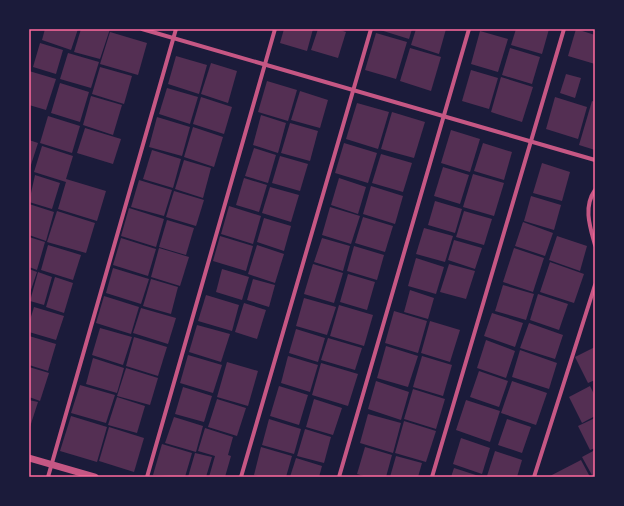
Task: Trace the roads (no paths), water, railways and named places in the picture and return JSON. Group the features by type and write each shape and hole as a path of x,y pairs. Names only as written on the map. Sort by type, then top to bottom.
{"street":[{"path":"142,29 595,160"},
{"path":"48,477 176,29"},
{"path":"147,477 275,29"},
{"path":"241,477 371,29"},
{"path":"339,477 468,29"},
{"path":"432,477 564,29"},
{"path":"595,190 589,205 588,216 595,245"},
{"path":"534,477 595,285"},
{"path":"29,458 95,477"}]}
